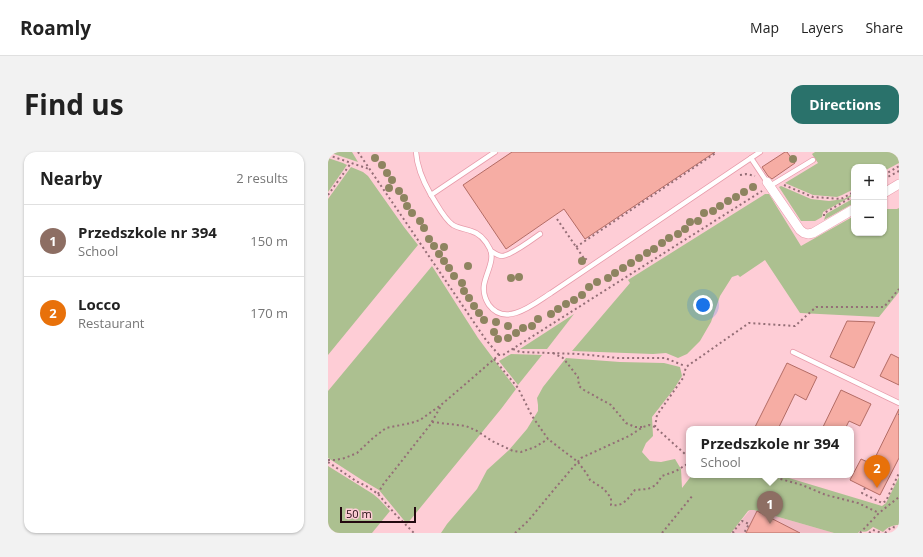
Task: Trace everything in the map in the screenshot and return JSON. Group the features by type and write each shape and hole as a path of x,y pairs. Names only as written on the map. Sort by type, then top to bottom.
{"street":[{"path":"769,184 797,226 804,233 813,233 851,212"},
{"path":"887,191 898,188"}],"lane":[{"path":"416,152 420,172 431,195 447,219 453,225 477,233 484,239 491,251 497,255 504,256 510,254 540,234"},
{"path":"431,195 495,152"},
{"path":"491,251 491,263 484,290 486,301 492,309 506,315 517,313 551,293 760,152"},
{"path":"751,158 769,184 813,160"},
{"path":"793,352 899,403"}],"path":[{"path":"358,152 486,340 499,355"},
{"path":"576,247 717,152"},
{"path":"328,155 370,170"},
{"path":"328,195 351,163"},
{"path":"887,172 899,166"},
{"path":"887,177 899,171"},
{"path":"328,461 345,458 357,453 386,428 420,420 441,405 499,355 504,355 769,184 779,183 813,197 841,199 851,194"},
{"path":"655,427 657,415 683,378 686,367 748,323 795,326 816,307 884,307 899,289"},
{"path":"513,349 520,352 579,354 618,358 666,358 686,367"},
{"path":"552,353 563,358 572,368 578,377 579,386 611,405 626,423 635,427 643,427"},
{"path":"494,359 518,388 532,416 548,439 578,462 588,474 590,480 604,490 611,498 611,505 617,506 622,504 635,490 648,489 656,485 662,476 676,472 686,464"},
{"path":"378,494 382,486 432,422 441,405"},
{"path":"432,422 466,426 513,451 521,452 535,447 548,439"},
{"path":"515,533 528,521 581,458 628,436 643,427 649,425 655,427 686,454"},
{"path":"328,461 356,481 378,494 414,533"},
{"path":"882,503 886,501 899,473"},
{"path":"777,478 802,485 826,495 858,503 878,513"},
{"path":"865,488 862,493 882,503"},
{"path":"662,533 693,495"},
{"path":"860,533 878,513 899,497"},
{"path":"882,503 882,510"},
{"path":"734,533 733,532 742,520 749,524 744,533"},
{"path":"885,533 892,527 899,528"},
{"path":"869,533 874,530 881,533"}],"shaded area":[{"path":"750,510 754,510 834,533 731,533"}],"green space":[{"path":"328,152 352,152 358,162"},
{"path":"815,152 899,152 899,163 887,169 887,164 851,164 851,190 837,197 813,195 785,183 818,163 812,154"},
{"path":"328,158 347,165 328,192"},
{"path":"351,167 368,176 418,245 328,355 328,199"},
{"path":"781,186 811,199 829,201 844,199 851,195 851,197 823,212 822,217 815,221 801,221 779,187"},
{"path":"765,194 769,194 801,246 851,218 851,236 887,236 887,209 899,208 899,292 879,317 800,313 765,260 740,277 738,275 732,277 720,296 711,322 700,341 687,354 678,358 666,353 653,354 572,351 630,283 628,280"},
{"path":"851,200 851,205 824,220 826,214"},
{"path":"432,266 478,338 516,389 407,524 379,490 328,458 328,391"},
{"path":"574,314 547,349 520,349"},
{"path":"511,354 542,355 518,385 499,361"},
{"path":"566,358 620,362 664,363 680,367 682,376 674,389 652,417 653,436 646,443 642,452 650,461 661,462 675,459 681,469 682,488 690,478 789,478 882,506 886,503 899,477 899,525 894,525 883,532 873,527 867,531 860,531 858,533 834,533 750,510 731,533 441,533 477,489 487,470 509,450 527,429 538,411 537,398 543,387"},
{"path":"328,466 373,494 390,511 372,533 328,533"}],"building":[{"path":"512,152 715,152 585,239 564,209 506,249 463,185"},
{"path":"787,152 795,163 772,179 762,167"},
{"path":"847,321 875,322 854,368 830,357"},
{"path":"891,354 899,358 899,385 880,376"},
{"path":"787,363 817,377 806,400 795,394 779,426 756,426"},
{"path":"841,390 871,404 860,426 849,421 846,426 823,426"},
{"path":"899,409 899,458 880,495 850,480 851,478 854,478 854,472 861,459 872,464"},
{"path":"757,511 800,533 746,533"}],"place":[{"name":"Locco","path":"877,488"},
{"name":"Przedszkole nr 394","path":"770,524"}]}
